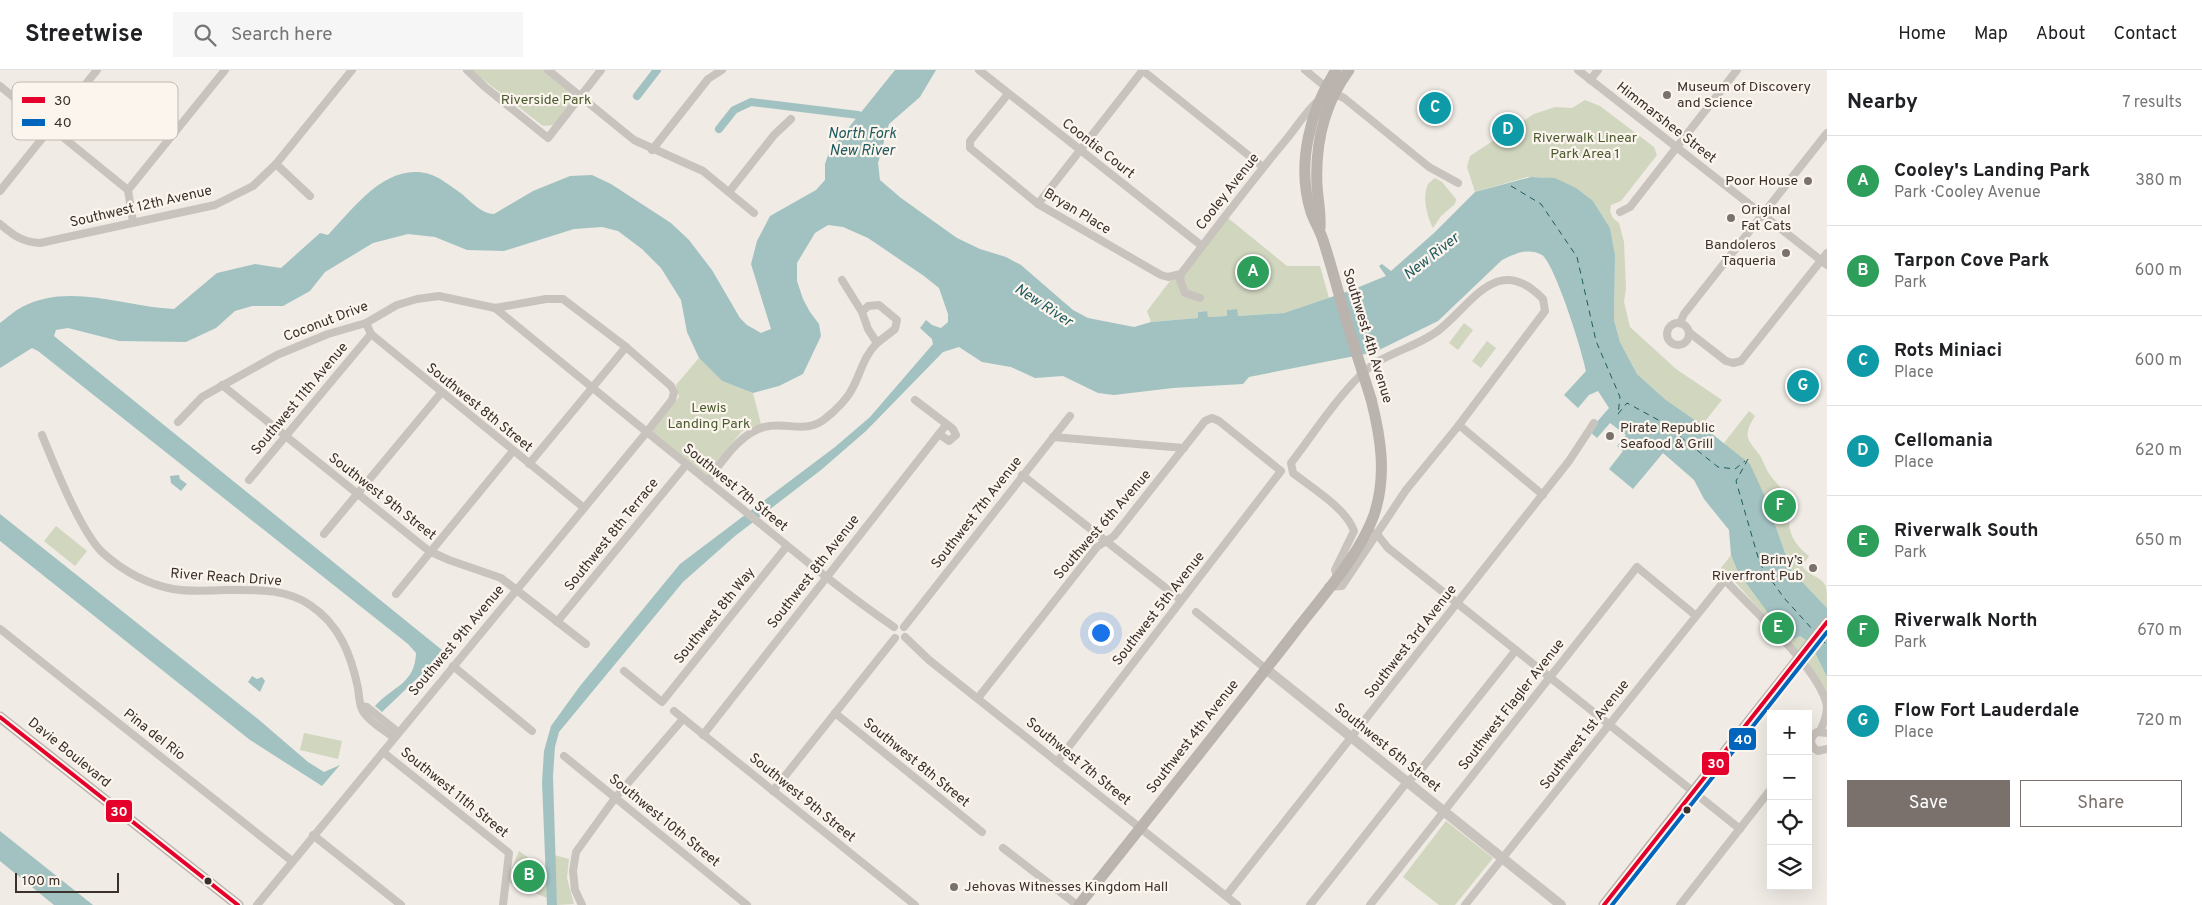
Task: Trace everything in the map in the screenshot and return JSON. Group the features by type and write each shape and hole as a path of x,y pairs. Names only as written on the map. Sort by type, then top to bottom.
{"main road":[{"path":"1321,235 1318,154 1329,90 1336,70"},
{"path":"1329,90 1349,70"},
{"name":"Southwest 4th Avenue","path":"1078,905 1266,669 1337,576 1368,530 1382,473 1381,451 1371,399 1321,235 1311,212 1305,183 1309,134 1319,100 1329,90"},
{"path":"1604,905 1827,622"},
{"name":"Davie Boulevard","path":"0,717 238,905"}],"street":[{"path":"87,82 97,70"},
{"path":"178,128 225,70"},
{"name":"Southwest 12th Avenue","path":"0,224 17,238 29,243 40,243 215,206 253,186 276,164 352,70"},
{"path":"467,70 548,138 601,70"},
{"path":"548,70 629,137 652,150 703,171 754,213"},
{"path":"652,150 708,79 722,70"},
{"name":"Coontie Court","path":"979,70 1202,246"},
{"path":"1038,204 1143,70 1263,167"},
{"path":"1305,70 1329,90 1344,98 1429,167 1458,183"},
{"name":"Himmarshee Street","path":"1578,70 1824,263"},
{"path":"1590,80 1598,70"},
{"path":"1620,212 1630,207 1737,70"},
{"path":"0,86 12,96"},
{"name":"Bryan Place","path":"1008,94 970,141 970,148 1038,204 1161,275 1181,274"},
{"name":"Cooley Avenue","path":"1181,274 1307,110 1319,100"},
{"path":"729,192 774,135 791,119"},
{"path":"1680,323 1684,314 1827,133"},
{"path":"0,191 41,140"},
{"path":"67,140 128,190 133,222"},
{"path":"128,190 168,140"},
{"path":"276,164 310,196"},
{"path":"1690,332 1688,340 1682,344 1672,343 1667,337 1668,329 1673,324 1680,323 1687,326 1690,332 1726,361 1741,361 1824,263 1827,253"},
{"path":"1181,274 1180,280 1185,294 1200,298"},
{"name":"Southwest 4th Avenue","path":"1328,587 1342,586 1370,546 1376,533 1545,311 1543,299 1525,284 1508,279 1491,283 1437,332 1374,364 1364,372 1335,406 1291,463 1293,473 1344,514 1352,524 1354,531 1335,570 1337,576"},
{"path":"842,280 862,312 868,329 877,343"},
{"name":"Coconut Drive","path":"178,422 202,397 277,355 328,334 366,323 397,305 417,299 439,296 495,308 546,299 563,299 626,347 671,386 674,392"},
{"path":"707,481 744,436 764,427 789,426 810,428 826,418 852,390 868,353 895,329 897,320 879,305 868,306 862,312"},
{"name":"Southwest 7th Street","path":"495,308 787,546 894,627"},
{"name":"Southwest 8th Street","path":"366,323 371,334 441,393 583,506"},
{"name":"Southwest 11th Avenue","path":"249,480 371,334"},
{"path":"529,464 626,347"},
{"name":"Southwest 9th Street","path":"222,385 429,551 501,578 586,644"},
{"name":"Southwest 9th Avenue","path":"257,905 583,506 646,432 672,400 674,392"},
{"path":"324,534 441,393"},
{"path":"915,400 954,430 955,438 950,441 939,434"},
{"name":"Southwest 7th Avenue","path":"904,627 1070,416"},
{"name":"Southwest 6th Avenue","path":"978,698 1097,547 1114,536 1205,421 1212,418 1219,421 1281,471"},
{"name":"Southwest 3rd Avenue","path":"1226,896 1569,461 1594,423"},
{"name":"Southwest 8th Avenue","path":"703,735 826,575 946,425"},
{"path":"1460,425 1542,495"},
{"name":"River Reach Drive","path":"42,435 85,529 102,552 126,570 148,582 173,589 278,592 295,597 310,605 326,618 346,646 352,663 361,706 367,707 395,735"},
{"path":"1053,437 1184,448"},
{"path":"396,594 429,551 513,451"},
{"name":"Southwest 8th Terrace","path":"557,622 686,465"},
{"name":"Southwest 5th Avenue","path":"1057,762 1281,471"},
{"path":"1022,475 1181,600"},
{"path":"1376,533 1388,548 1740,829"},
{"name":"Southwest 8th Way","path":"624,671 662,702 787,546"},
{"path":"1370,546 1388,548"},
{"name":"Southwest Flagler Avenue","path":"1370,905 1637,567 1695,615"},
{"name":"Southwest 1st Avenue","path":"1465,905 1695,615 1725,580 1809,668 1827,705 1825,721 1817,735"},
{"name":"Southwest 6th Street","path":"1196,612 1561,905"},
{"path":"898,625 904,627 905,637 895,638 892,633 894,627 898,625"},
{"name":"Pina del Rio","path":"0,629 292,861"},
{"name":"Southwest 7th Street","path":"905,637 929,660 1237,905"},
{"path":"773,791 895,638"},
{"path":"1310,905 1407,782 1419,772 1516,650"},
{"path":"453,666 532,730"},
{"name":"Southwest 9th Street","path":"674,712 915,905"},
{"name":"Southwest 8th Street","path":"835,714 982,832"},
{"path":"582,905 575,890 573,871 576,852 615,798 683,719"},
{"path":"1812,749 1821,752 1827,749"},
{"name":"Southwest 11th Street","path":"383,752 509,853 503,905"},
{"name":"Southwest 10th Street","path":"564,756 747,905"},
{"path":"1680,905 1767,794"},
{"path":"313,835 401,905"},
{"path":"1004,848 1078,905"}],"green space":[{"name":"Riverside Park","path":"471,70 542,70 551,74 562,83 570,93 573,103 554,125 543,126"},
{"name":"Riverwalk Linear Park Area 1","path":"1585,100 1600,106 1654,147 1657,155 1621,201 1611,205 1610,211 1613,218 1619,223 1624,242 1626,288 1624,302 1630,327 1676,369 1722,400 1702,425 1666,400 1637,374 1620,342 1614,320 1615,255 1610,228 1593,201 1543,177 1527,177 1475,192 1467,167 1470,156 1534,114 1555,107 1572,108"},
{"path":"1435,178 1442,182 1456,199 1455,204 1441,216 1433,228 1427,212 1425,195 1428,184"},
{"path":"1228,218 1287,266 1320,266 1329,298 1284,313 1237,316 1236,309 1228,310 1227,316 1208,317 1206,311 1198,312 1198,318 1151,322 1147,311 1170,281 1180,277"},
{"path":"1464,323 1473,330 1458,350 1449,343"},
{"path":"1487,341 1496,348 1481,368 1472,361"},
{"name":"Lewis Landing Park","path":"699,358 722,381 753,393 761,424 742,431 706,476 651,433 679,397 676,385"},
{"path":"1749,411 1755,416 1748,429 1748,438 1769,473 1789,500 1793,511 1789,523 1792,536 1799,547 1809,556 1802,566 1824,583 1826,587 1827,608 1791,570 1766,499 1724,443"},
{"path":"56,526 87,551 75,566 44,541"},
{"path":"1731,555 1738,572 1800,636 1810,643 1827,677 1827,700 1808,663 1735,582 1734,575 1721,568"},
{"path":"304,733 342,741 338,759 300,750"},
{"path":"1446,821 1493,858 1455,905 1439,905 1403,877"},
{"path":"519,851 546,870 547,898 510,883 512,868"},
{"path":"554,855 569,859 567,878 574,904 557,905"}],"water":[{"path":"895,70 936,70 920,97 889,124 878,163 880,180 901,198 957,238 980,249 1006,257 1021,265 1073,310 1088,318 1134,327 1151,322 1198,318 1198,312 1207,311 1208,317 1227,316 1227,310 1237,309 1238,316 1284,313 1386,276 1379,266 1382,264 1391,271 1434,233 1475,192 1531,177 1555,178 1576,188 1593,201 1610,228 1615,255 1614,320 1620,342 1637,374 1666,400 1750,464 1766,499 1791,570 1827,608 1827,677 1810,643 1800,636 1793,639 1774,621 1738,572 1731,555 1729,530 1704,499 1694,480 1663,453 1633,489 1609,469 1623,451 1617,446 1626,435 1610,423 1597,438 1589,431 1609,408 1598,391 1589,395 1578,408 1564,395 1586,371 1580,347 1554,274 1548,262 1542,255 1537,253 1522,252 1502,260 1438,321 1375,352 1249,377 1243,384 1173,388 1114,395 1098,393 1063,376 1035,378 1011,367 982,362 959,347 943,352 866,431 821,470 735,536 683,582 559,732 555,747 553,776 557,905 547,905 542,782 544,751 551,726 580,686 680,564 835,447 870,417 933,344 932,339 920,328 926,320 932,325 941,328 948,322 948,314 939,288 868,238 843,227 828,225 815,233 797,263 797,281 803,299 819,324 821,336 803,374 779,386 753,393 722,381 699,358 687,332 681,300 661,268 642,249 618,231 602,227 574,229 504,251 467,250 435,237 408,234 373,243 325,272 310,291 283,306 252,306 235,311 216,328 186,342 119,341 68,328 56,330 54,336 442,650 427,669 382,712 375,706 402,684 412,672 416,653 408,644 38,351 32,348 0,368 0,323 22,307 40,300 59,296 78,296 174,309 217,273 255,264 281,268 320,233 328,235 372,190 385,181 413,172 429,174 438,178 481,210 494,214 533,191 570,176 592,175 611,184 671,223 689,240 712,270 740,318 747,325 761,333 771,329 751,264 757,241 770,216 816,190 825,180 825,164 829,152"},
{"path":"179,475 180,479 187,484 181,491 171,483 170,476"},
{"path":"0,514 258,719 308,762 324,772 340,765 322,786 250,740 0,541"},
{"path":"252,676 257,679 262,677 265,681 260,692 248,682"},
{"path":"0,831 93,905 54,905 0,861"}],"waterway":[{"path":"637,96 657,70"},
{"path":"719,129 734,110 751,102 858,115"}],"ferry route":[{"path":"1511,186 1541,204 1577,257 1596,341 1620,397 1618,415"},
{"path":"1618,414 1627,403 1662,422 1718,467 1735,469 1745,461"},
{"path":"1748,459 1736,481 1760,564 1784,598 1814,631"},
{"path":"1821,639 1827,645"}],"transit line":[{"name":"30","path":"1604,905 1827,622"},
{"name":"40","path":"1612,905 1827,632"},
{"name":"30","path":"0,717 238,905"}],"place":[{"name":"Museum of Discovery and Science","path":"1667,95"},
{"name":"Rots Miniaci","path":"1435,108"},
{"name":"Cellomania","path":"1508,130"},
{"name":"Poor House","path":"1808,181"},
{"name":"Original Fat Cats","path":"1731,218"},
{"name":"Bandoleros Taqueria","path":"1786,253"},
{"name":"Cooley's Landing Park","path":"1253,272"},
{"name":"Flow Fort Lauderdale","path":"1803,386"},
{"name":"Pirate Republic Seafood & Grill","path":"1610,436"},
{"name":"Riverwalk North","path":"1780,506"},
{"name":"Briny’s Riverfront Pub","path":"1813,568"},
{"name":"Riverwalk South","path":"1778,628"},
{"name":"Tarpon Cove Park","path":"529,876"},
{"name":"Jehovas Witnesses Kingdom Hall","path":"954,887"}],"water label":[{"name":"North Fork New River","path":"862,142"},
{"name":"New River","path":"1432,257"},
{"name":"New River","path":"1043,306"}]}
